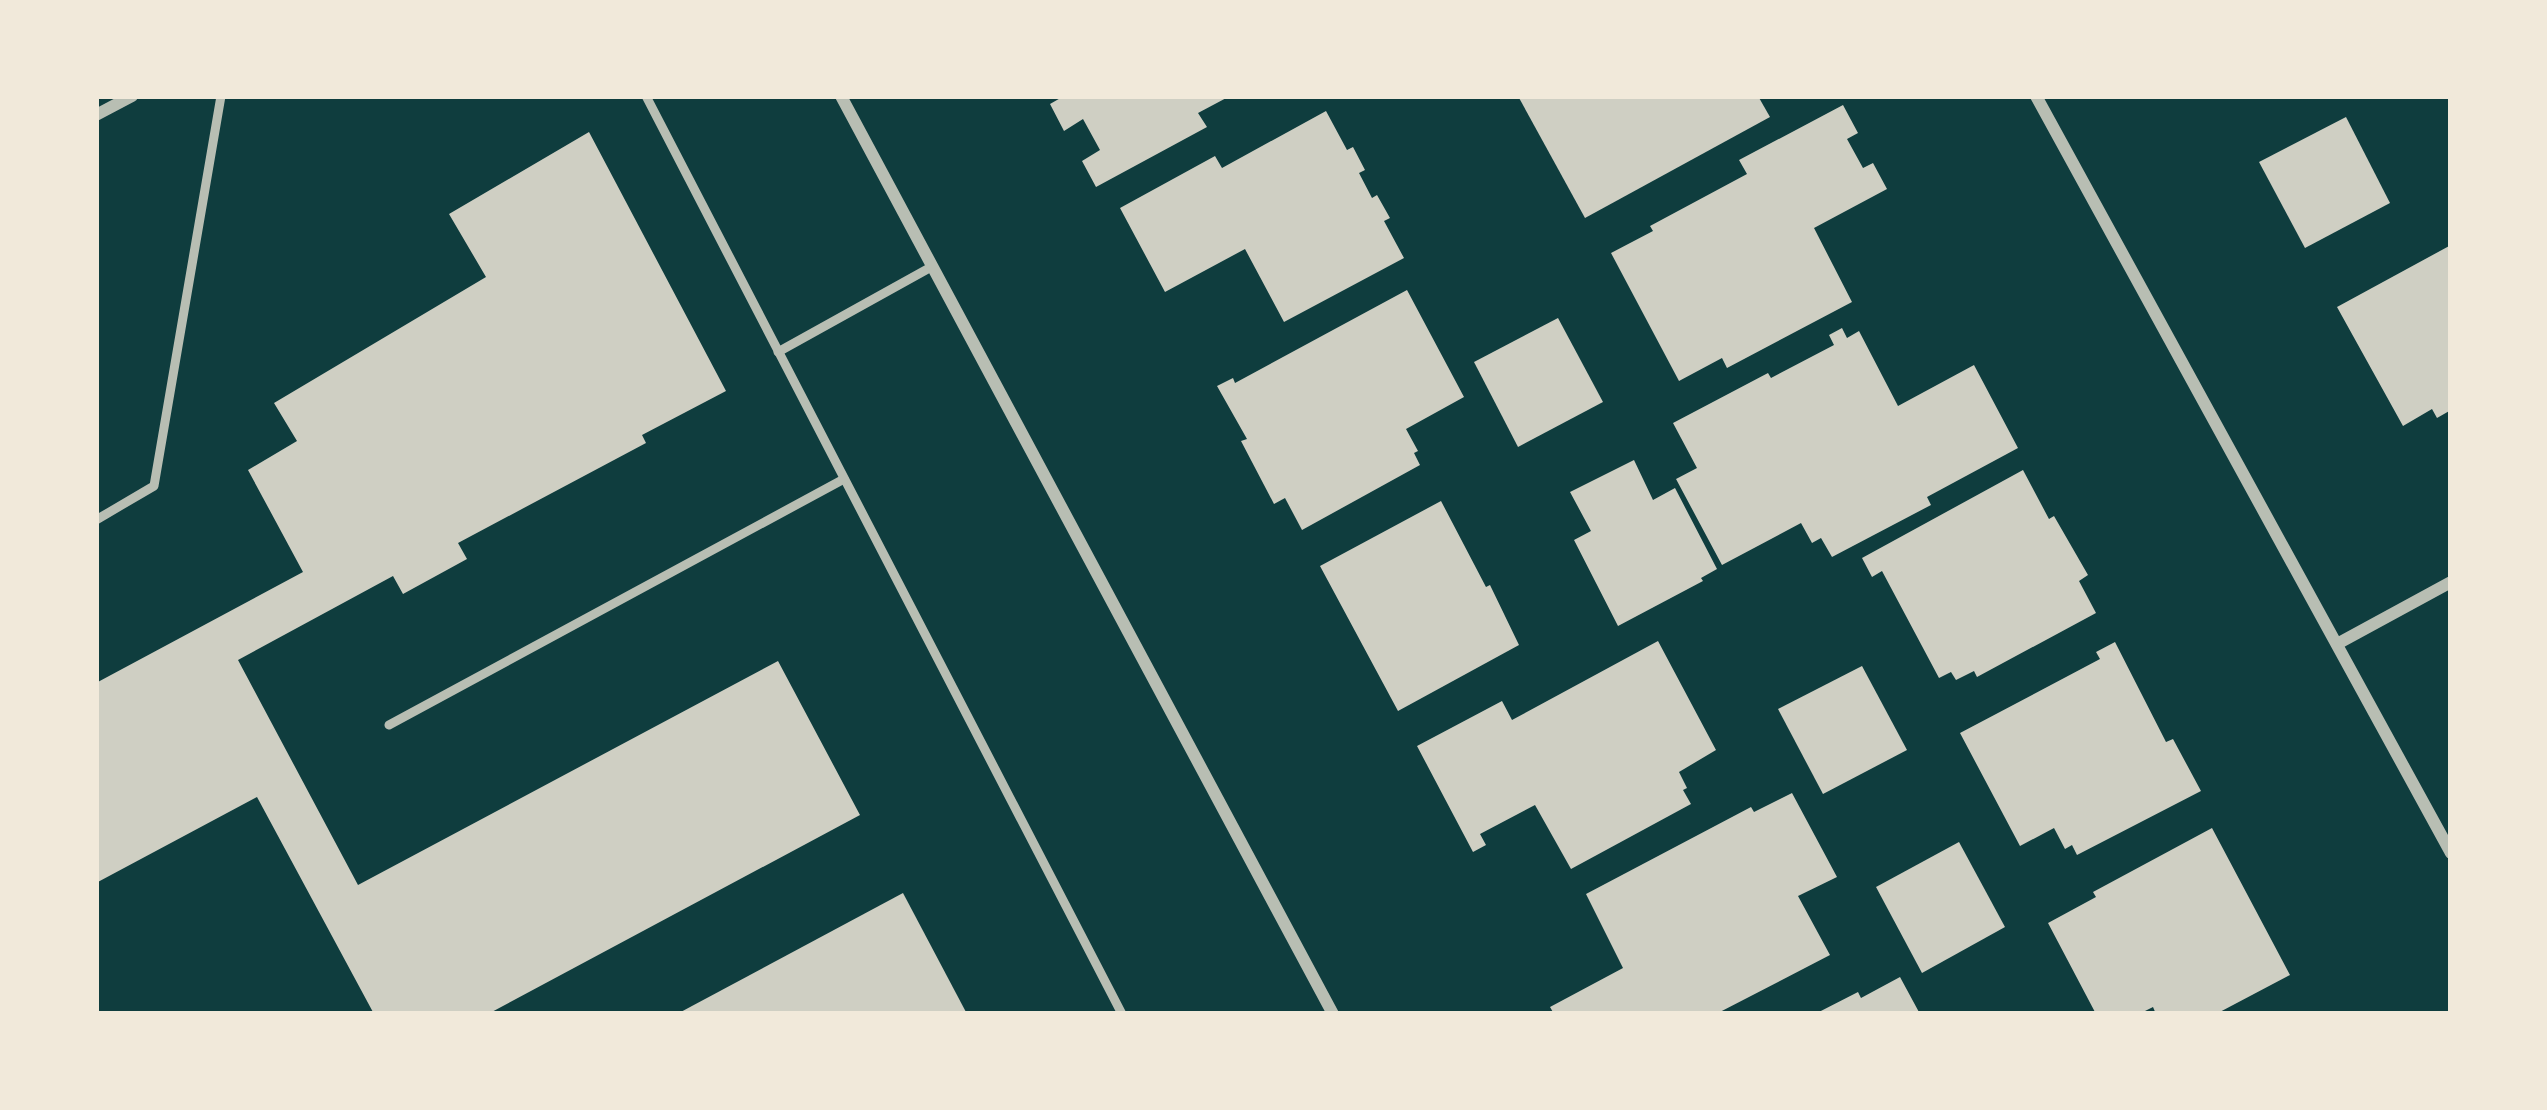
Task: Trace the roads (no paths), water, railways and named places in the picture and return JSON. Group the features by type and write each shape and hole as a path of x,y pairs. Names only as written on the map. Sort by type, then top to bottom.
{"street":[{"path":"96,116 132,96"},
{"path":"841,96 1333,1014"},
{"path":"2036,96 2451,854"},
{"path":"2337,644 2451,582"}],"lane":[{"path":"96,520 154,486 221,96"},
{"path":"646,96 1122,1014"},
{"path":"778,352 934,266"},
{"path":"389,725 844,479"}]}
